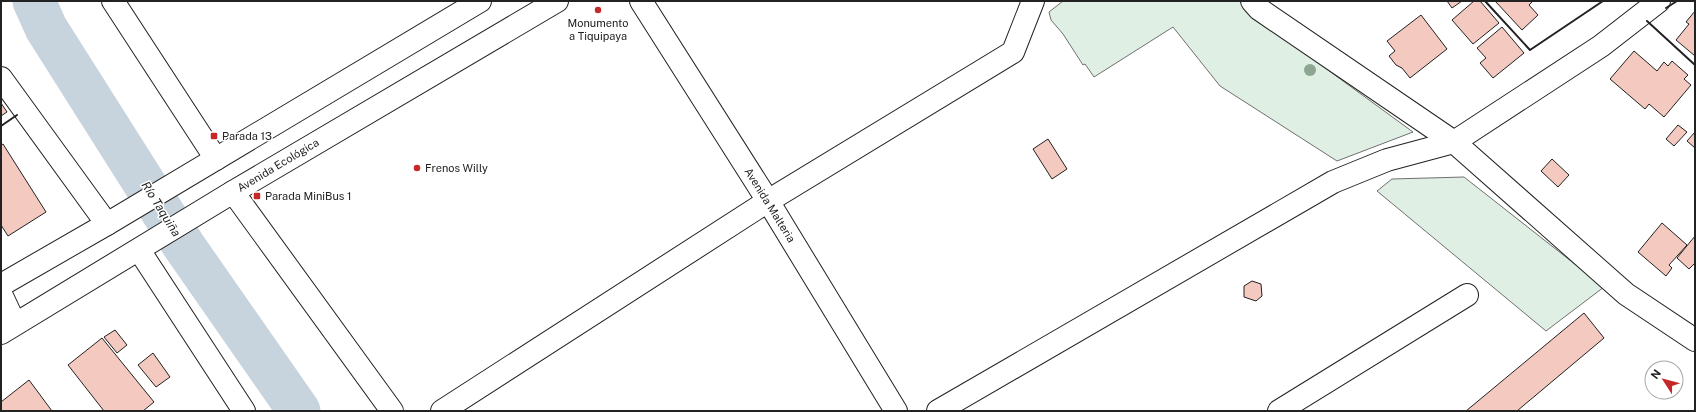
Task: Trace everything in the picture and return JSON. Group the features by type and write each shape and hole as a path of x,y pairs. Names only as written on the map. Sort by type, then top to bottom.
{"street":[{"path":"113,1 216,159"},
{"path":"1,285 107,224 480,1"},
{"name":"Avenida Ecológica","path":"8,328 557,1"},
{"name":"Avenida Malteria","path":"640,1 768,201 896,411"},
{"path":"442,411 768,201 1013,52 1033,1"},
{"path":"1252,1 1259,9 1454,142 1626,294 1695,340"},
{"path":"938,411 1333,182 1387,160 1454,142 1601,46 1659,1"},
{"path":"1,78 107,224"},
{"path":"234,192 392,411"},
{"path":"139,250 244,411"},
{"path":"1,294 8,328"},
{"path":"1279,411 1468,295"}],"green space":[{"path":"1063,1 1239,1 1258,19 1413,132 1337,161 1220,86 1173,27 1094,77 1085,64 1083,65 1063,34 1051,20 1049,12"},
{"path":"1464,177 1604,287 1546,331 1377,191 1392,179"}],"building":[{"path":"1447,1 1462,1 1452,8"},
{"path":"1474,1 1480,1 1499,23 1473,44 1452,20"},
{"path":"1495,1 1533,1 1529,5 1538,15 1522,30"},
{"path":"1695,11 1695,56 1676,40 1689,24 1686,22"},
{"path":"1421,15 1447,49 1410,78 1389,56 1395,51 1387,41"},
{"path":"1502,27 1524,53 1493,78 1480,63 1486,58 1477,48"},
{"path":"1634,51 1657,71 1664,62 1668,66 1672,61 1688,75 1684,79 1691,85 1664,117 1649,104 1645,109 1610,79"},
{"path":"1,103 7,112 1,116"},
{"path":"1678,125 1687,132 1674,146 1666,139"},
{"path":"1695,132 1695,148 1687,141"},
{"path":"1048,139 1067,169 1052,179 1033,149"},
{"path":"3,144 46,212 8,236 1,225 1,145"},
{"path":"1552,159 1569,175 1558,187 1541,171"},
{"path":"1662,223 1687,245 1669,265 1672,268 1666,276 1638,252"},
{"path":"1695,236 1695,263 1689,269 1677,258"},
{"path":"1252,281 1261,284 1262,296 1256,301 1244,297 1244,286"},
{"path":"1584,313 1604,338 1517,411 1466,411"},
{"path":"115,330 127,345 117,353 104,337"},
{"path":"102,338 154,402 143,411 104,411 68,365"},
{"path":"153,353 170,377 156,387 138,365"},
{"path":"29,380 52,411 1,411 1,402"}],"waterway":[{"name":"Río Taquiña","path":"34,1 46,28 184,246 299,411"}],"wall":[{"path":"1485,1 1530,50 1603,1"},
{"path":"1666,8 1677,1"},
{"path":"1647,21 1695,65"},
{"path":"1,126 17,115"}],"place":[{"name":"Monumento a Tiquipaya","path":"598,10"},
{"name":"Parada 13","path":"214,136"},
{"name":"Frenos Willy","path":"417,168"},
{"name":"Parada MiniBus 1","path":"257,196"}]}
